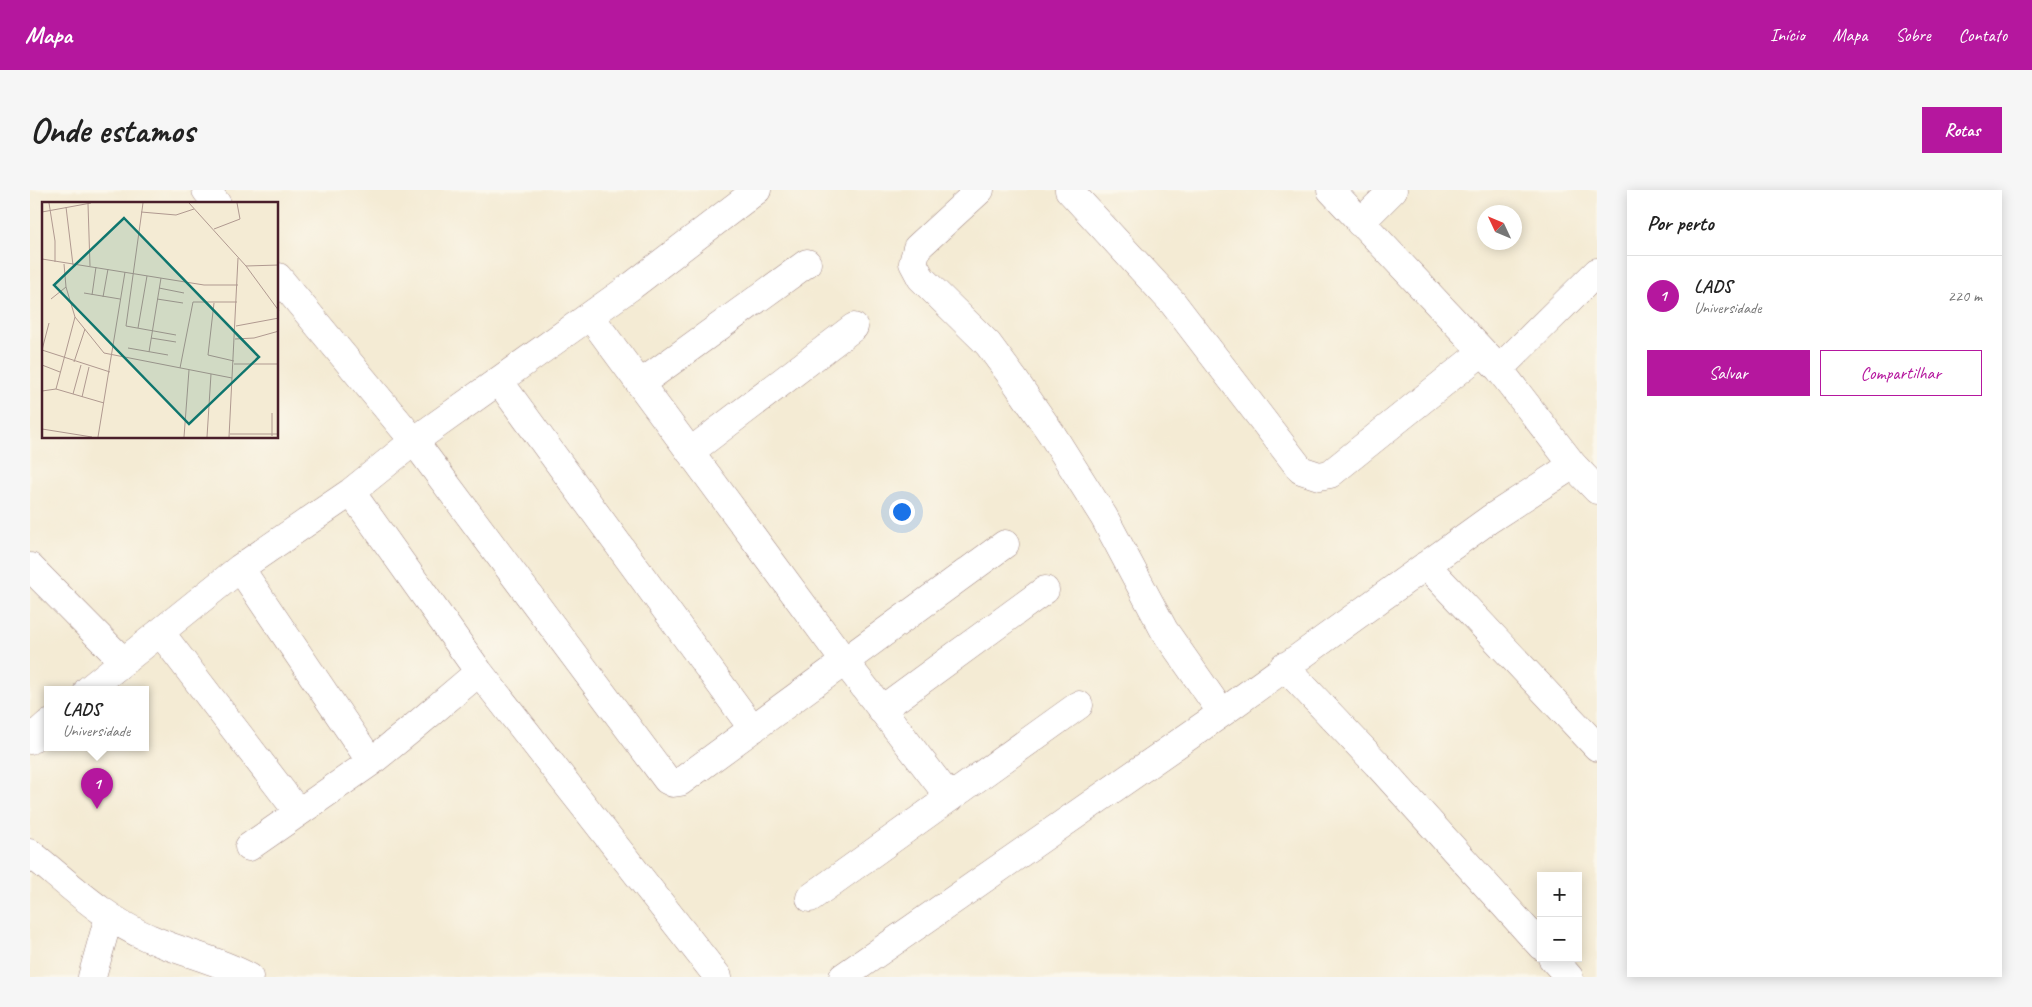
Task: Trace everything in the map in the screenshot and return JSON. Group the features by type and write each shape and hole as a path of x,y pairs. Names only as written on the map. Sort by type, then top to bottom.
{"street":[{"path":"206,190 215,202"},
{"path":"93,686 240,568 351,492 414,441 590,316 758,190"},
{"path":"980,190 917,248 913,263 921,278 988,344 1018,386 1104,517 1164,630 1222,713"},
{"path":"1069,190 1173,304 1301,470 1318,476 1330,474 1490,361 1535,336 1597,272"},
{"path":"1331,190 1490,361 1573,465 1597,490"},
{"path":"1360,223 1393,190"},
{"path":"640,384 806,263"},
{"path":"279,278 414,441 667,780 673,783 680,782 1005,544"},
{"path":"590,316 845,662 950,798"},
{"path":"690,452 854,327"},
{"path":"499,381 753,729"},
{"path":"843,977 1222,713 1284,666 1490,519 1573,465"},
{"path":"351,492 479,672 718,977"},
{"path":"1426,565 1597,747"},
{"path":"30,568 123,661"},
{"path":"240,568 371,762"},
{"path":"881,710 1045,590"},
{"path":"160,632 298,812"},
{"path":"1284,666 1377,764 1537,942"},
{"path":"249,847 371,762 479,672"},
{"path":"810,898 1079,706"},
{"path":"30,740 44,728"},
{"path":"30,853 109,916 149,938 226,965 249,977"},
{"path":"92,977 109,916"},
{"path":"1556,962 1569,977"}],"place":[{"name":"LADS","path":"97,809"}]}
